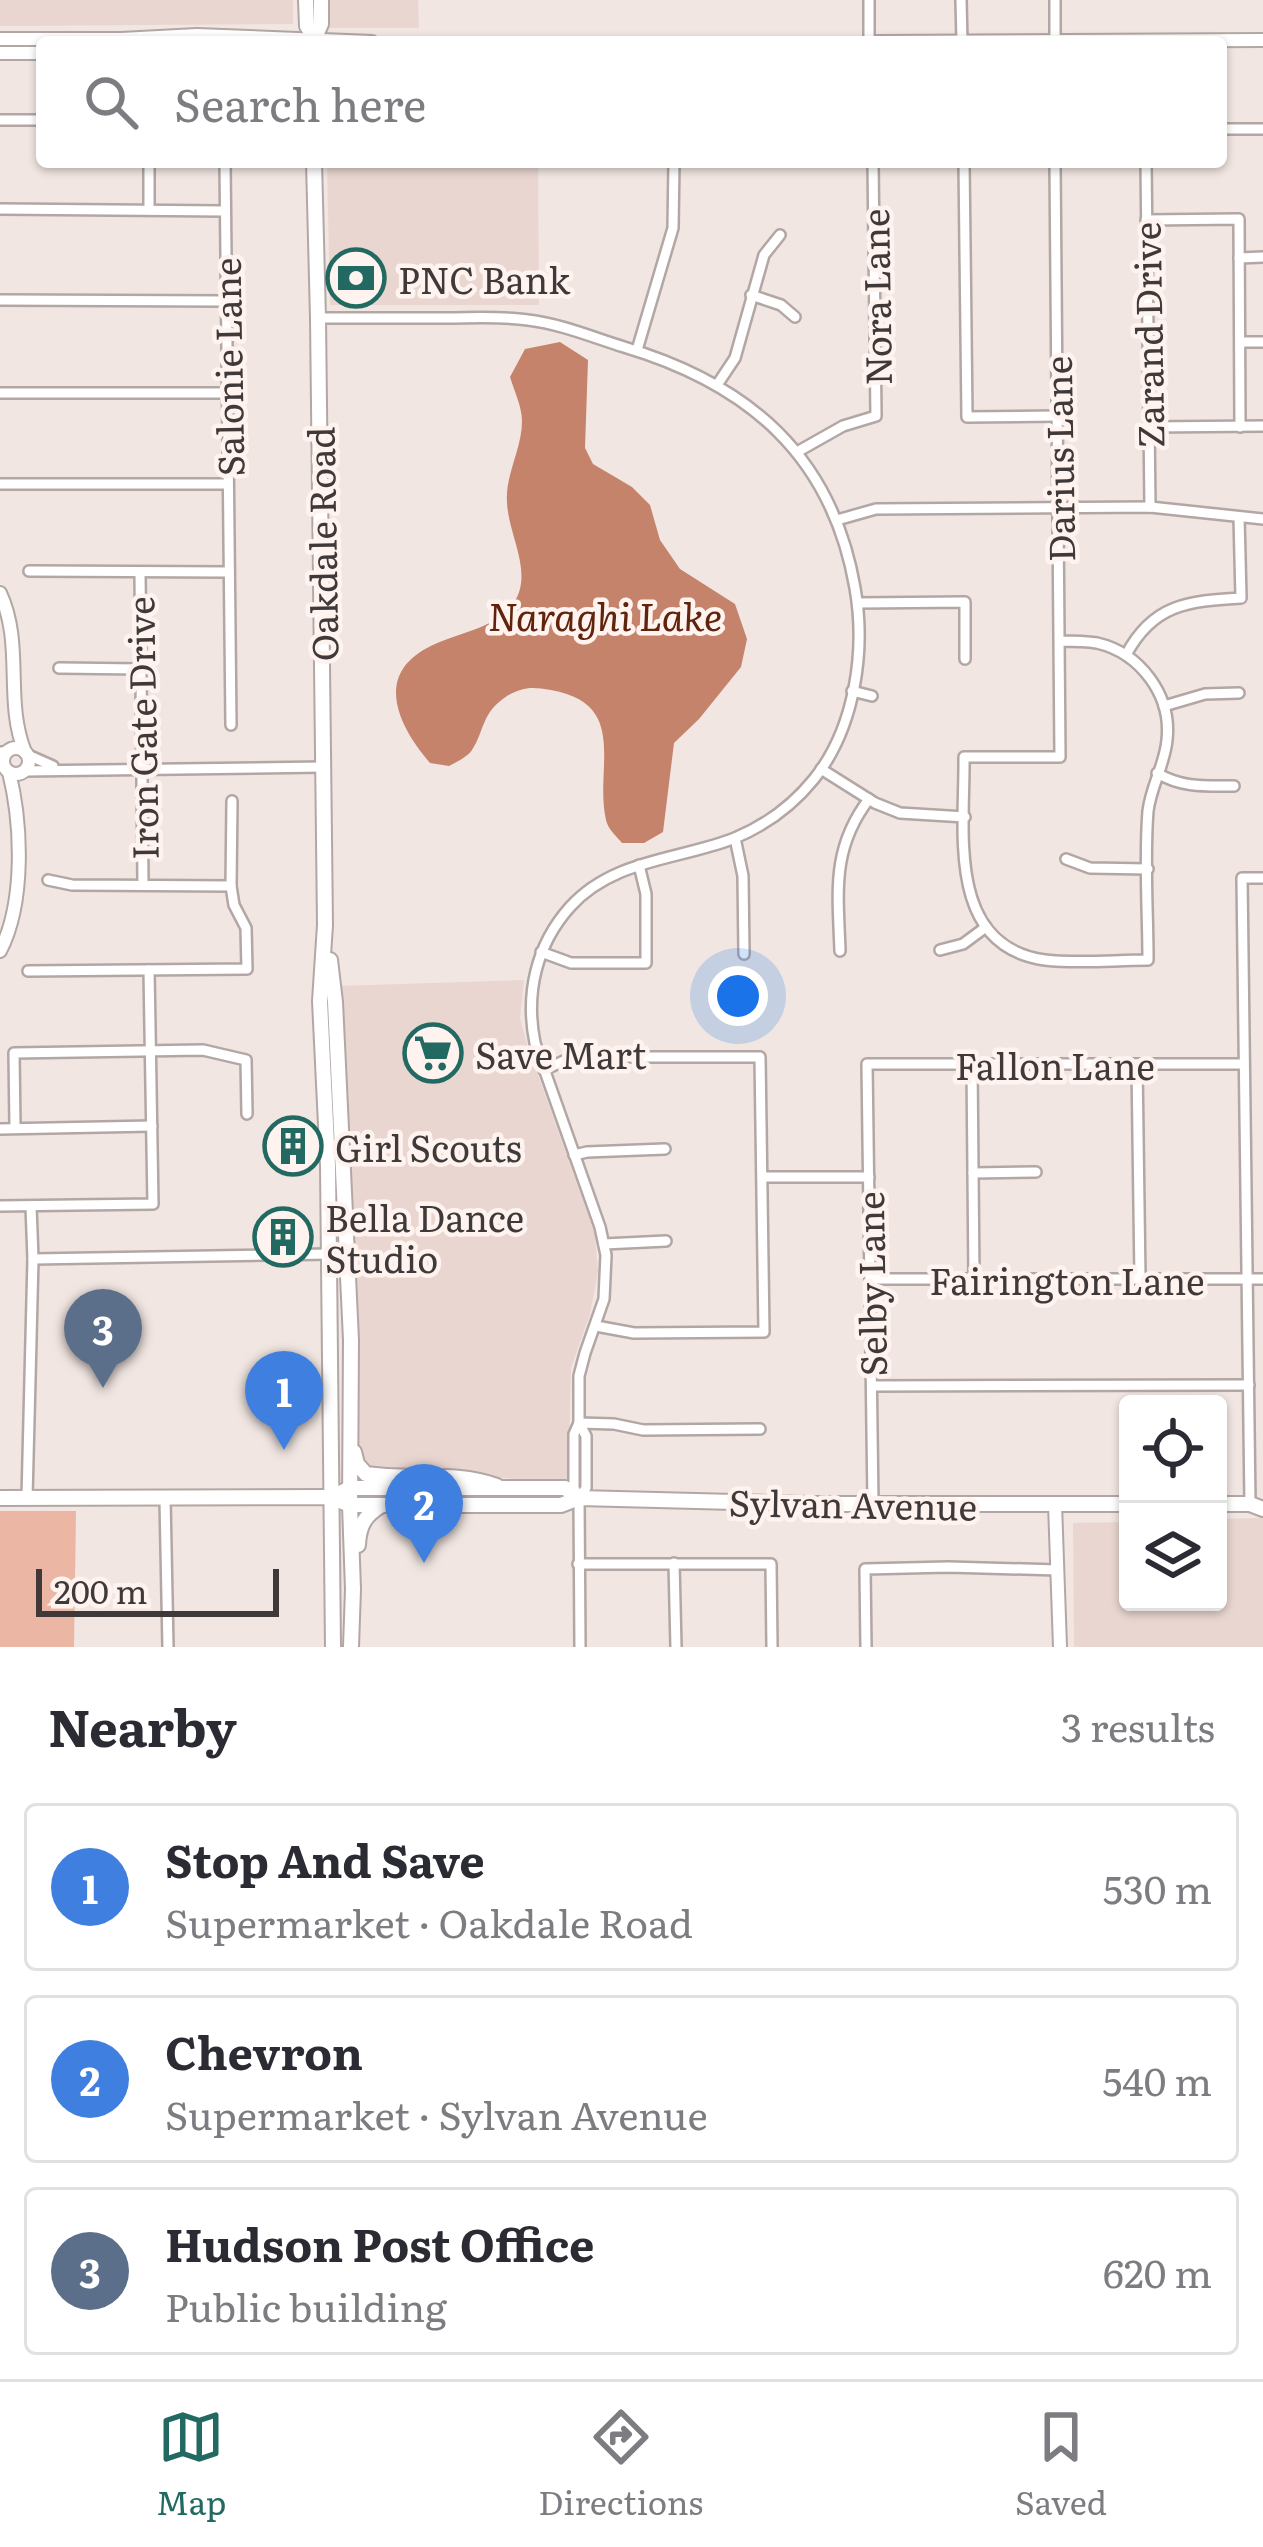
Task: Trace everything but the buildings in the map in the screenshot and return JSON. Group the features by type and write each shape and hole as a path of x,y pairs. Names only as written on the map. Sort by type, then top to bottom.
{"main road":[{"path":"306,0 312,36"},
{"path":"316,36 321,0"},
{"name":"Oakdale Road","path":"314,168 329,1498 332,1618 342,1647"},
{"name":"Oakdale Road","path":"326,925 335,1001 350,1340 353,1567 342,1647"},
{"path":"320,1001 328,1030 332,1082 340,1091"},
{"path":"352,1446 366,1474 457,1476 501,1488"},
{"name":"Sylvan Avenue","path":"0,1498 329,1498 501,1488 566,1488 579,1498"},
{"name":"Sylvan Avenue","path":"350,1496 382,1505 561,1505 579,1498 1119,1504"},
{"path":"1227,1504 1258,1504"},
{"path":"353,1567 362,1524 382,1505"}],"street":[{"path":"869,0 873,36"},
{"path":"961,0 962,36"},
{"path":"1055,0 1055,36"},
{"path":"0,39 36,39"},
{"path":"1227,40 1263,40"},
{"path":"0,53 36,52"},
{"path":"0,120 36,120"},
{"path":"1227,129 1263,129"},
{"path":"148,210 149,168"},
{"name":"Salonie Lane","path":"225,168 231,725"},
{"path":"637,350 673,228 674,168"},
{"name":"Nora Lane","path":"797,452 827,433 876,416 873,168"},
{"path":"964,168 967,417 1058,416"},
{"name":"Darius Lane","path":"965,817 964,758 1060,757 1055,168"},
{"name":"Zarand Drive","path":"1145,168 1150,507"},
{"path":"0,209 225,211"},
{"path":"1146,220 1239,219 1240,427"},
{"path":"717,385 735,358 764,255 780,235"},
{"path":"1239,258 1263,257"},
{"path":"751,295 781,304 795,317"},
{"path":"0,300 226,301"},
{"path":"319,318 526,320 576,331 686,368 782,434 797,452 837,520 858,603 852,691 842,729 821,770 781,812 735,838 639,865 600,882 574,902 556,925 534,974 535,1043 604,1244 606,1283 581,1368 579,1423 586,1436 586,1488 579,1498 580,1647"},
{"path":"1240,342 1263,342"},
{"path":"0,393 226,393"},
{"path":"1149,427 1263,427"},
{"path":"0,484 228,484"},
{"path":"837,520 876,509 1150,507 1263,519"},
{"path":"1126,656 1151,622 1174,607 1240,598 1239,518"},
{"path":"29,571 229,572"},
{"name":"Iron Gate Drive","path":"140,572 143,885"},
{"path":"0,593 13,641 16,718 9,762 16,803 17,901 0,951"},
{"path":"858,603 965,602 965,659"},
{"path":"821,770 899,813 965,817 967,890 986,928 1017,952 1042,959 1148,961 1149,803 1167,743 1164,706 1146,673 1126,656 1097,644 1060,641"},
{"path":"58,668 141,670"},
{"path":"852,691 872,696"},
{"path":"1164,706 1205,694 1239,693"},
{"path":"9,762 29,763 16,718"},
{"path":"27,753 64,770"},
{"path":"9,762 64,770 324,767"},
{"path":"1157,773 1190,786 1234,786"},
{"path":"840,951 838,866 850,828 869,799"},
{"path":"28,970 247,969 246,928 231,886 232,801"},
{"path":"735,838 743,876 744,954"},
{"path":"1066,859 1090,868 1148,869"},
{"path":"541,952 571,963 646,963 646,894 639,865"},
{"path":"1258,1504 1249,1385 1242,878 1263,878"},
{"path":"48,880 72,885 231,886"},
{"path":"940,950 963,944 986,928"},
{"path":"0,1206 153,1204 149,970"},
{"path":"15,1128 14,1053 203,1050 246,1060 247,1114"},
{"path":"544,1070 582,1057 760,1057 764,1332 634,1333 596,1326"},
{"name":"Fallon Lane","path":"867,1064 1243,1064"},
{"name":"Selby Lane","path":"867,1064 873,1503"},
{"path":"972,1064 974,1279"},
{"path":"1138,1064 1139,1278"},
{"path":"0,1129 152,1126"},
{"path":"574,1155 664,1149"},
{"path":"973,1173 1036,1172"},
{"path":"762,1177 869,1177"},
{"path":"27,1498 31,1206"},
{"path":"604,1244 666,1241"},
{"path":"33,1259 328,1254"},
{"name":"Fairington Lane","path":"870,1279 1263,1279"},
{"path":"872,1386 1249,1385"},
{"path":"579,1423 643,1430 760,1429"},
{"path":"165,1498 168,1647"},
{"path":"1055,1504 1060,1647"},
{"path":"578,1564 770,1564 772,1647"},
{"path":"674,1564 676,1647"},
{"path":"866,1647 865,1569 1058,1570"}],"shaded area":[{"path":"0,0 293,0 293,24 0,26"},
{"path":"327,0 418,0 419,28 328,28"},
{"path":"327,168 538,168 539,305 330,305"},
{"path":"524,980 520,1018 526,1041 595,1234 598,1272 590,1314 571,1368 568,1485 487,1476 358,1474 353,1237 339,986"},
{"path":"0,1511 76,1511 74,1647 0,1647"},
{"path":"1263,1518 1263,1647 1074,1647 1073,1523 1119,1522 1119,1611 1227,1611 1227,1519"}],"water":[{"name":"Naraghi Lake","path":"560,342 588,360 585,448 593,464 632,487 650,505 660,540 680,569 735,604 747,639 741,667 674,743 663,832 644,843 622,843 607,823 600,724 576,697 534,688 507,696 488,715 470,753 449,766 430,763 409,734 397,703 400,673 410,660 437,643 492,622 518,596 521,570 507,492 522,421 510,377 525,349"}],"place":[{"name":"PNC Bank","path":"356,278"},
{"name":"Save Mart","path":"433,1053"},
{"name":"Girl Scouts","path":"293,1146"},
{"name":"Bella Dance Studio","path":"283,1237"},
{"name":"Hudson Post Office","path":"103,1388"},
{"name":"Stop And Save","path":"284,1450"},
{"name":"Chevron","path":"424,1563"}]}
